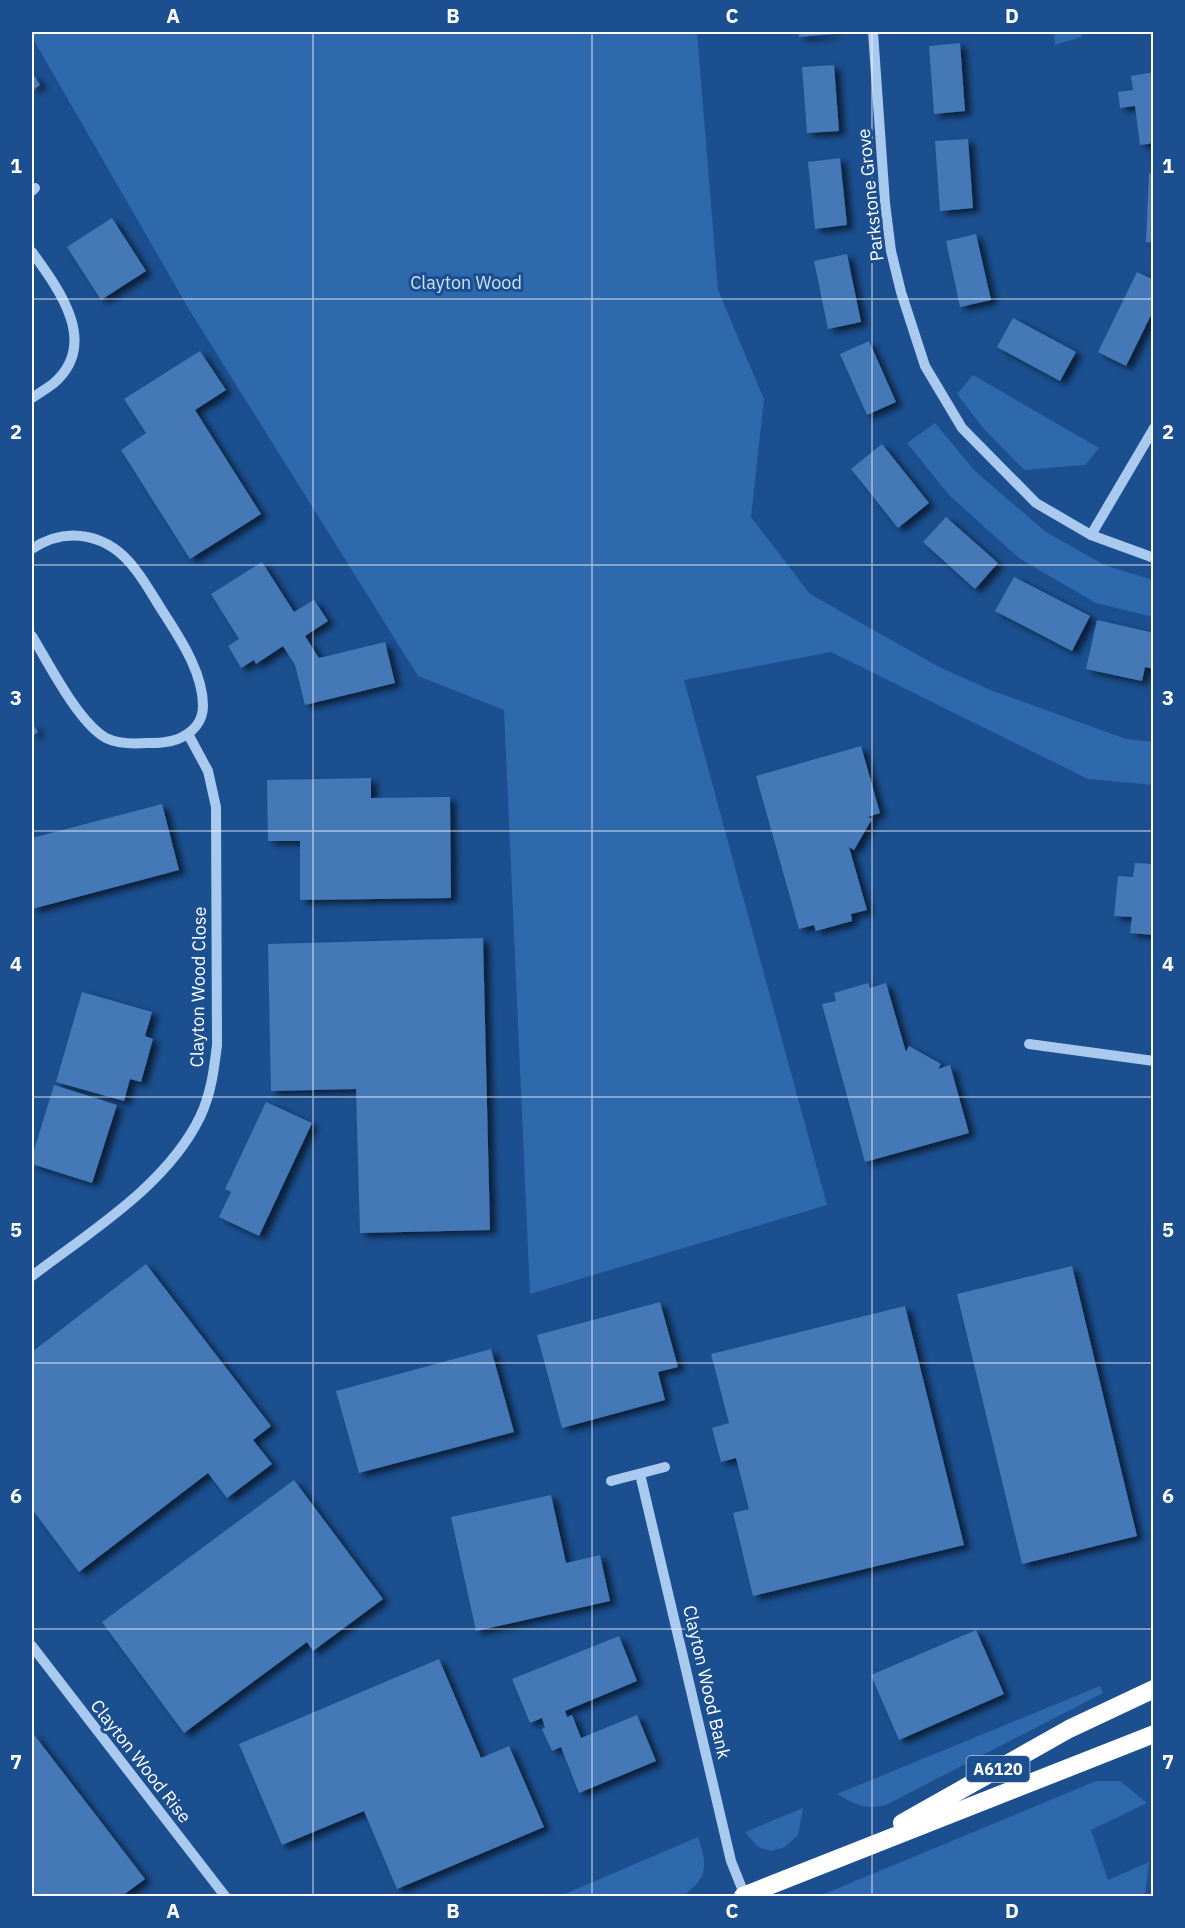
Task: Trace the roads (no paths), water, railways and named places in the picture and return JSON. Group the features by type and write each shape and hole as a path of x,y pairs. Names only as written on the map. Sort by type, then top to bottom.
{"highway":[{"name":"A6120","path":"845,1856 1069,1728 1154,1689"},
{"name":"A6120","path":"743,1896 1154,1734"}],"street":[{"name":"Parkstone Grove","path":"873,32 885,203 891,251 901,292 925,366 962,428 1036,503 1091,535 1154,558"},
{"path":"32,252 58,289 74,331 74,350 67,368 55,382 32,398"},
{"path":"1091,535 1154,428"},
{"path":"32,549 46,540 73,534 96,538 120,553 134,567 186,648 200,684 203,705 201,720 188,734 167,743 131,744 108,739 90,725 76,707 32,636"},
{"name":"Clayton Wood Close","path":"32,1276 144,1190 180,1152 201,1116 212,1084 217,1045 216,807 208,771 188,734"},
{"path":"1029,1044 1154,1061"},
{"path":"611,1481 665,1467"},
{"name":"Clayton Wood Bank","path":"640,1474 731,1861 743,1896"},
{"name":"Clayton Wood Rise","path":"32,1646 225,1896"}],"park label":[{"name":"Clayton Wood","path":"466,282"}]}
